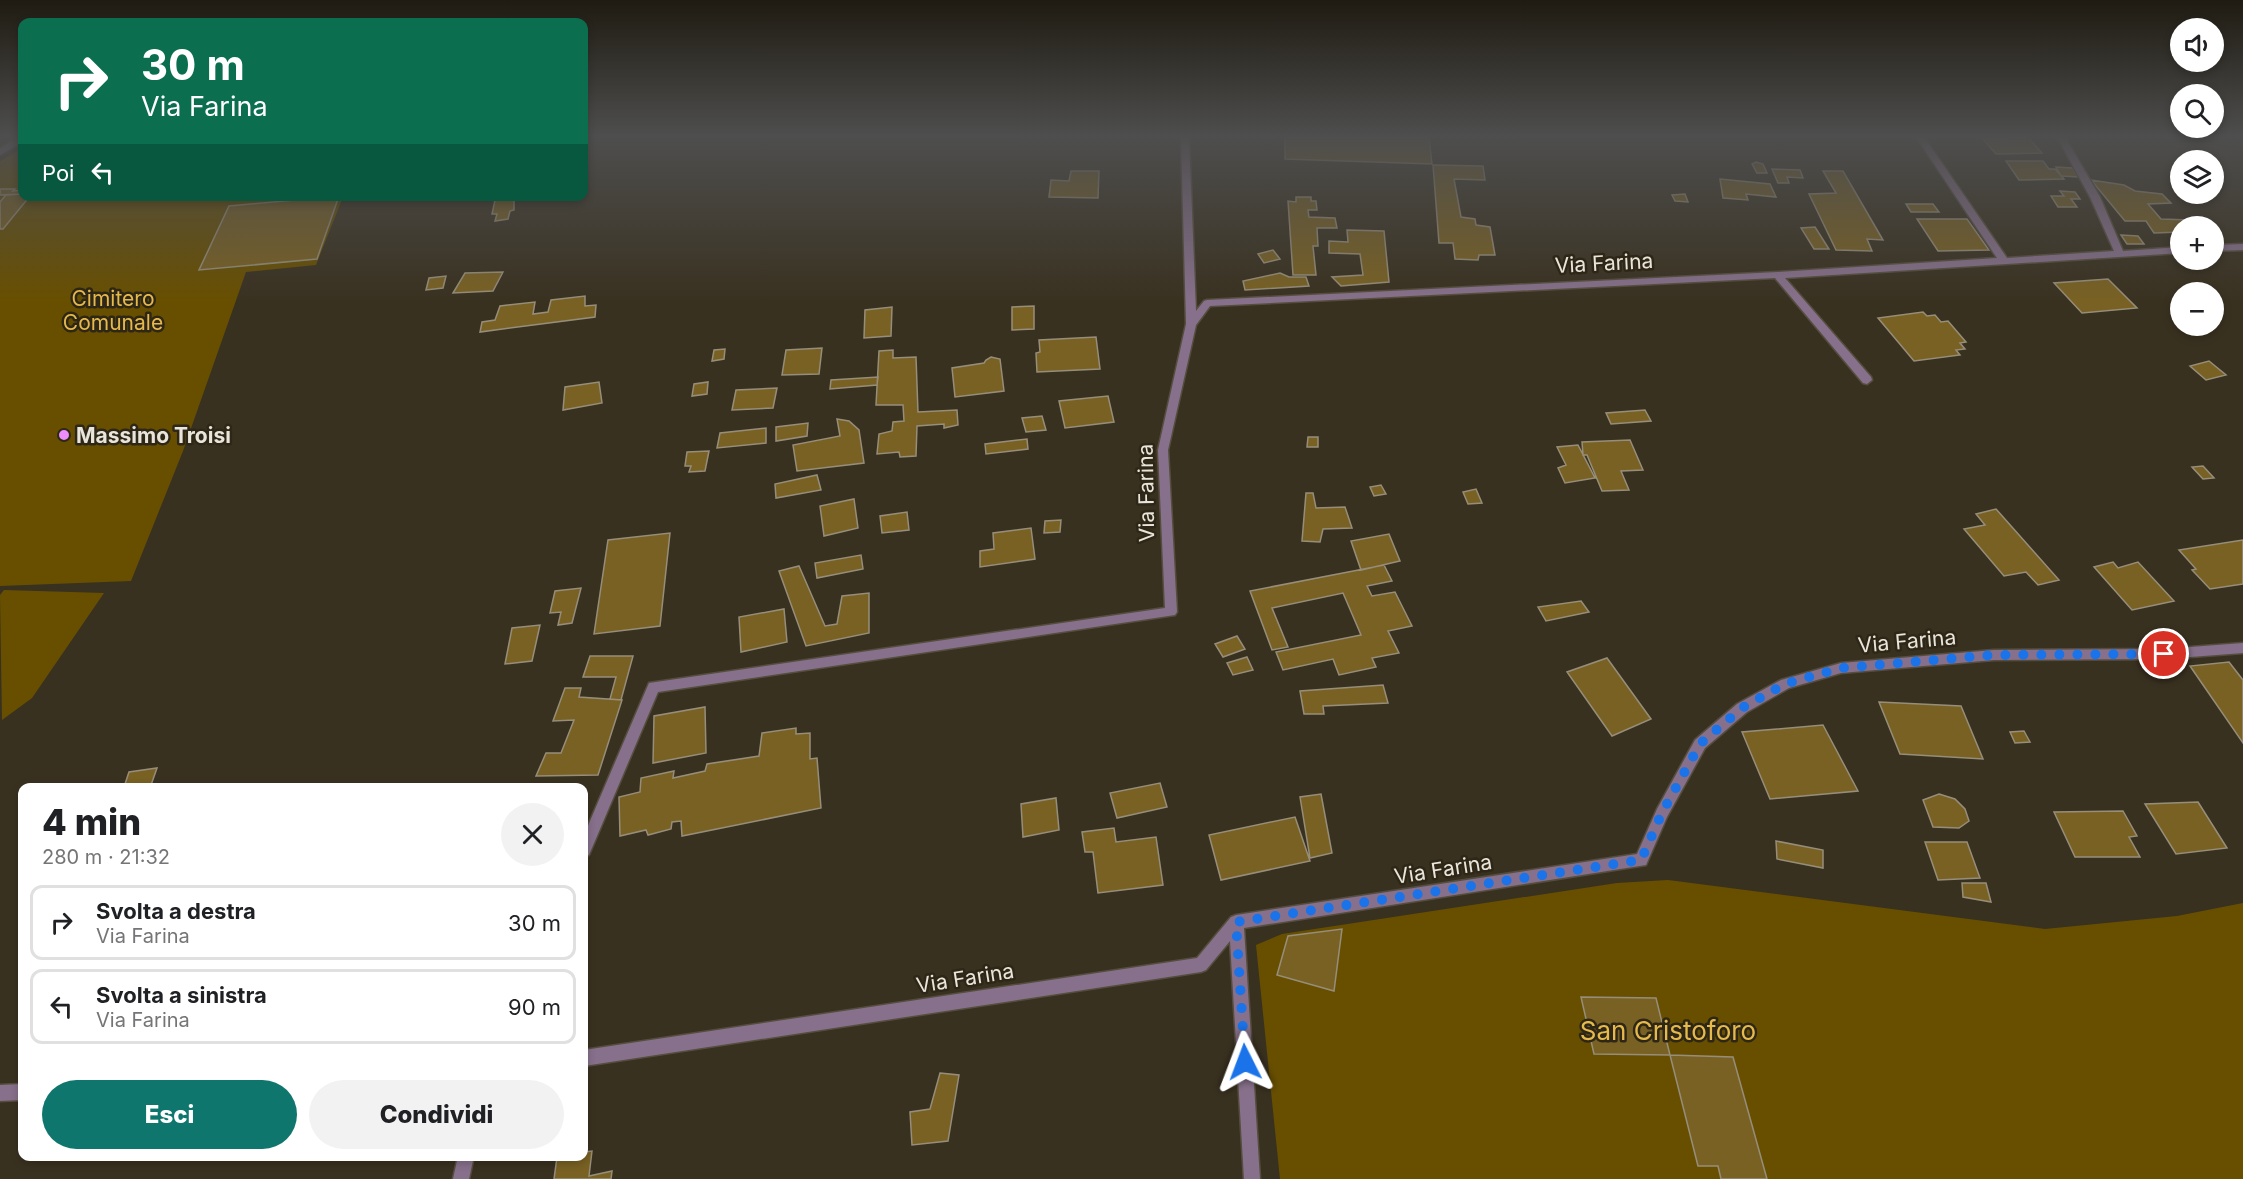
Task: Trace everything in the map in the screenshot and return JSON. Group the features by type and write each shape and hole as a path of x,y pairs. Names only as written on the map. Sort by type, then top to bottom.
{"street":[{"name":"Via Farina","path":"588,841 654,687 1171,612 1163,450 1191,324 1187,192"},
{"path":"1957,192 2004,261"},
{"path":"2092,192 2120,254"},
{"path":"2224,248 2243,247"},
{"name":"Via Farina","path":"1191,324 1207,303 1778,275 2170,251"},
{"path":"1778,275 1867,380"},
{"name":"Via Farina","path":"588,1057 1201,965 1236,922 1641,860 1662,813 1700,744 1742,708 1785,684 1841,668 1994,655 2164,654 2243,648"},
{"path":"1236,922 1252,1179"},
{"path":"0,1093 18,1092"},
{"path":"461,1179 465,1161"}],"green space":[{"name":"Cimitero Comunale","path":"0,192 18,192 18,201 341,201 316,265 246,272 183,451 131,581 0,586"},
{"path":"4,590 104,593 32,698 2,720 0,595"},
{"name":"San Cristoforo","path":"1668,880 2045,929 2177,916 2243,903 2243,1179 1280,1179 1256,945 1282,934 1617,883"}],"building":[{"path":"0,192 18,192 18,194 0,195"},
{"path":"1050,192 1098,192 1098,198 1049,197"},
{"path":"1435,192 1456,192 1461,217 1475,219 1476,225 1490,227 1495,255 1479,255 1478,260 1455,259 1453,243 1439,243"},
{"path":"1722,192 1774,192 1776,197 1746,194 1748,200 1723,198"},
{"path":"1855,192 1883,240 1867,239 1872,251 1836,250 1809,194"},
{"path":"2061,192 2075,192 2080,199 2071,199 2077,207 2058,207 2051,196 2064,196"},
{"path":"2101,192 2162,194 2170,203 2148,204 2161,219 2170,219 2170,232 2154,233 2146,221 2125,221"},
{"path":"18,194 18,201 26,201 3,229 0,229 0,202 6,195"},
{"path":"1685,194 1688,202 1675,201 1672,195"},
{"path":"1296,197 1311,197 1311,201 1316,201 1317,210 1308,210 1309,217 1335,218 1337,228 1317,228 1318,246 1313,246 1316,275 1293,275 1288,201 1296,202"},
{"path":"284,201 337,201 317,259 199,270 229,206"},
{"path":"495,201 514,201 514,210 510,211 508,219 495,221 497,214 492,214"},
{"path":"1906,204 1933,204 1939,212 1911,212"},
{"path":"1917,219 1967,219 1989,250 1938,251"},
{"path":"1815,227 1829,249 1814,249 1801,228"},
{"path":"1347,230 1384,231 1389,282 1341,286 1332,277 1363,275 1360,254 1329,253 1329,241 1348,242"},
{"path":"2121,235 2138,236 2144,244 2127,244"},
{"path":"1273,250 1280,259 1264,263 1258,254"},
{"path":"503,272 493,291 453,293 465,273"},
{"path":"1280,273 1289,277 1306,277 1309,286 1245,290 1243,281"},
{"path":"446,276 443,288 426,290 429,278"},
{"path":"2108,279 2137,308 2082,313 2054,283"},
{"path":"585,296 585,306 596,305 595,317 480,332 482,322 495,320 500,306 535,302 533,314 548,312 551,300"},
{"path":"1034,306 1034,329 1012,330 1012,307"},
{"path":"892,307 891,336 864,338 865,310"},
{"path":"1923,312 1927,316 1935,315 1941,322 1948,321 1966,342 1960,343 1965,349 1956,350 1960,355 1914,361 1878,318"},
{"path":"1096,337 1100,369 1037,372 1036,353 1040,352 1039,340"},
{"path":"822,348 819,374 782,375 786,350"},
{"path":"725,349 724,359 712,361 714,350"},
{"path":"893,350 893,358 916,357 918,412 957,410 958,425 944,428 944,424 917,426 916,456 900,457 899,452 877,454 879,434 892,431 893,422 904,421 903,405 876,405 879,351"},
{"path":"991,357 1000,359 1004,391 955,397 952,368 984,363"},
{"path":"2209,361 2226,375 2206,380 2190,366"},
{"path":"878,377 877,385 830,389 831,380"},
{"path":"599,382 602,403 563,410 565,387"},
{"path":"708,382 707,394 692,396 694,384"},
{"path":"777,388 773,408 732,410 736,390"},
{"path":"1108,396 1114,422 1065,428 1059,401"},
{"path":"1645,410 1651,421 1611,424 1606,413"},
{"path":"1042,416 1046,430 1026,432 1022,418"},
{"path":"837,419 849,421 859,430 864,463 797,471 793,445 840,436"},
{"path":"808,423 807,436 776,441 776,427"},
{"path":"766,428 766,443 717,448 720,433"},
{"path":"1308,437 1318,437 1318,447 1307,447"},
{"path":"1027,439 1028,449 986,454 985,444"},
{"path":"1630,440 1643,470 1621,471 1629,490 1602,491 1587,455 1583,455 1582,442"},
{"path":"1578,445 1595,478 1565,483 1558,468 1566,465 1557,447"},
{"path":"709,451 705,471 689,472 691,466 685,466 687,452"},
{"path":"2203,466 2214,478 2203,479 2192,467"},
{"path":"817,475 821,490 776,498 775,484"},
{"path":"1381,485 1386,494 1374,496 1370,487"},
{"path":"1476,489 1482,503 1468,504 1463,492"},
{"path":"1306,493 1313,493 1316,508 1345,507 1352,528 1323,529 1320,542 1302,541"},
{"path":"854,499 858,528 824,536 820,506"},
{"path":"1996,509 2059,580 2038,585 2026,572 2004,576 1964,529 1985,525 1976,514"},
{"path":"907,512 909,530 882,533 880,516"},
{"path":"1061,520 1060,532 1044,533 1045,521"},
{"path":"1031,528 1035,559 980,567 980,551 994,549 993,533"},
{"path":"670,533 660,626 594,634 608,540"},
{"path":"1389,534 1400,561 1361,570 1351,541"},
{"path":"2243,540 2243,584 2210,589 2192,570 2196,569 2179,550"},
{"path":"861,555 863,569 817,578 815,563"},
{"path":"2113,562 2118,568 2138,562 2174,601 2132,610 2094,567"},
{"path":"1384,565 1392,581 1367,586 1372,596 1395,592 1412,626 1388,631 1399,653 1372,658 1376,667 1339,675 1333,659 1283,670 1276,652 1361,635 1343,593 1272,608 1288,647 1272,650 1250,591"},
{"path":"799,566 825,626 837,624 842,596 869,593 869,633 806,646 779,571"},
{"path":"581,588 572,623 558,625 561,612 550,613 555,591"},
{"path":"1581,601 1589,612 1546,621 1538,607"},
{"path":"784,609 787,642 741,652 739,617"},
{"path":"540,625 532,661 505,664 512,628"},
{"path":"1237,636 1245,649 1223,657 1215,644"},
{"path":"590,656 633,656 621,700 610,699 616,677 583,677"},
{"path":"1247,657 1253,670 1233,675 1227,663"},
{"path":"1607,658 1651,719 1612,736 1567,672"},
{"path":"2229,662 2243,680 2243,743 2190,666"},
{"path":"1383,685 1388,703 1323,706 1324,714 1304,714 1300,691"},
{"path":"565,688 581,688 579,697 622,700 598,775 536,776 546,753 561,753 574,720 553,721"},
{"path":"1879,702 1961,706 1983,759 1900,754"},
{"path":"705,707 706,753 653,763 654,716"},
{"path":"1823,725 1858,791 1770,799 1742,732"},
{"path":"796,728 796,734 810,733 810,759 817,758 821,808 682,836 681,821 672,822 671,829 648,835 646,830 620,836 619,797 640,792 641,778 674,771 673,778 705,771 707,764 759,756 762,733"},
{"path":"2024,731 2030,742 2015,743 2010,732"},
{"path":"157,768 152,783 125,783 129,772"},
{"path":"1160,783 1167,807 1117,818 1110,793"},
{"path":"1321,794 1332,853 1310,858 1300,797"},
{"path":"1939,794 1955,799 1965,809 1969,821 1959,828 1933,827 1923,800"},
{"path":"1056,798 1059,830 1023,837 1021,804"},
{"path":"2198,802 2227,848 2176,854 2145,804"},
{"path":"2123,811 2137,836 2129,837 2140,857 2075,857 2054,812"},
{"path":"1295,817 1310,861 1221,880 1209,835"},
{"path":"1114,828 1116,842 1156,837 1163,885 1098,893 1093,852 1085,852 1082,832"},
{"path":"1776,841 1823,850 1823,868 1777,859"},
{"path":"1925,842 1967,842 1980,878 1938,880"},
{"path":"1962,883 1986,883 1991,902 1963,897"},
{"path":"1342,929 1334,991 1277,975 1288,936"},
{"path":"1581,997 1656,998 1670,1055 1594,1054"},
{"path":"1670,1055 1733,1057 1767,1179 1721,1179 1718,1166 1698,1166"},
{"path":"940,1073 959,1075 948,1141 912,1145 910,1112 930,1109"},
{"path":"592,1151 589,1176 612,1171 611,1179 554,1179 556,1161 588,1161 588,1152"}],"place":[{"name":"Massimo Troisi","path":"64,435"}],"route":[{"path":"1245,1062 1236,922 1641,860 1662,813 1700,744 1742,708 1785,684 1841,668 1994,655 2164,654"}]}
